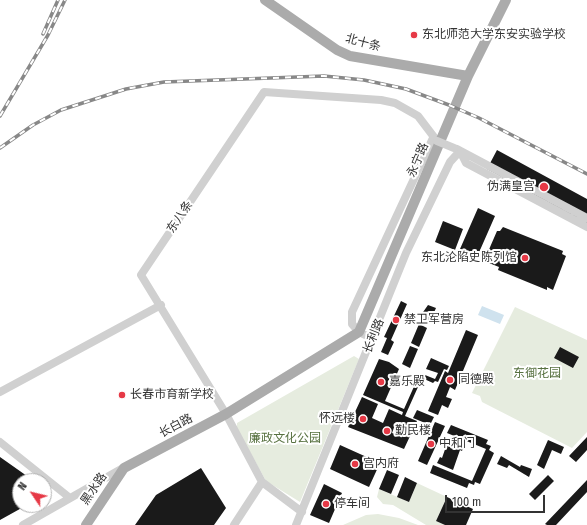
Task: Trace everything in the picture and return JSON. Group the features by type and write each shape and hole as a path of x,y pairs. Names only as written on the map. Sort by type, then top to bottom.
{"main road":[{"name":"北十条","path":"265,0 337,50 350,56 468,76"},
{"name":"永宁路","path":"359,332 468,76 506,0"},
{"name":"长白路","path":"124,468 226,414 359,332"},
{"name":"黑水路","path":"86,525 124,468"}],"street":[{"name":"东八条","path":"302,512 262,482 226,414 161,305 141,275 264,92 381,100 395,103 418,116 425,123 435,139"},
{"path":"373,338 359,332 352,324 352,312 435,139 587,218"},
{"path":"457,150 466,163 587,228"},
{"name":"长利路","path":"296,525 373,338 406,253 457,150"},
{"path":"0,392 161,305"},
{"path":"0,442 70,498"},
{"name":"长白路","path":"23,525 124,468"},
{"path":"234,525 262,482"}],"green space":[{"name":"东御花园","path":"515,307 587,340 587,432 572,448 482,402 480,396 472,393"},
{"name":"廉政文化公园","path":"354,356 359,359 300,502 266,481 237,428 237,423"},
{"path":"417,483 447,497 436,521 445,525 426,525 393,505 383,504 377,497 379,489 409,502"},
{"path":"378,514 399,518 418,525 343,525 366,515"}],"water":[{"path":"482,306 504,315 500,324 478,315"}],"building":[{"name":"伪满皇宫","path":"497,150 587,199 587,223 487,169"},
{"path":"478,208 495,216 477,257 460,249"},
{"path":"443,221 463,229 455,250 435,242"},
{"name":"东北沦陷史陈列馆","path":"503,227 563,251 562,254 566,256 553,290 547,287 547,290 498,270 499,267 484,261 497,231 500,231"},
{"name":"禁卫军营房","path":"401,301 407,304 391,340 394,342 388,355 381,352 387,338 384,337"},
{"path":"428,305 436,308 429,324 421,321 423,316 421,315"},
{"path":"419,324 427,328 419,347 411,343"},
{"name":"同德殿","path":"466,330 478,335 455,390 450,387 446,397 452,399 448,408 442,405 438,415 428,411 445,371 448,373"},
{"path":"410,346 418,349 410,368 402,364"},
{"path":"560,347 579,357 573,368 554,358"},
{"path":"431,358 449,366 447,370 444,369 438,382 435,381 433,383 422,378 405,416 417,421 404,449 348,427 362,397 378,404 372,418 383,423 389,409 402,415 403,412 363,395 379,359 389,362 399,369 385,401 404,409 420,373 435,379 438,373 426,369","holes":["395,425 403,428 400,436 392,433"]},
{"path":"417,410 434,417 430,425 413,418"},
{"name":"中和门","path":"435,422 445,426 427,465 418,461"},
{"path":"451,425 488,440 486,444 491,446 489,450 494,453 480,484 475,482 474,485 469,483 467,488 430,473 433,465 472,481 486,449 447,433"},
{"path":"587,437 587,450 576,462 569,456"},
{"path":"449,438 464,445 462,451 460,450 453,470 437,463 440,457 442,458"},
{"path":"548,440 564,447 561,454 552,450 544,469 537,465"},
{"name":"宫内府","path":"340,445 380,463 369,487 330,469"},
{"path":"501,456 520,467 521,465 532,469 529,477 509,465 507,468 497,464"},
{"path":"0,457 23,473 12,473 13,513 0,520"},
{"path":"201,468 226,508 214,525 135,525 156,495"},
{"path":"387,470 399,475 391,494 379,489"},
{"path":"548,475 554,481 535,500 529,494"},
{"path":"405,477 417,483 409,502 397,497"},
{"path":"587,480 587,492 556,525 545,524"},
{"name":"停车间","path":"324,484 342,493 329,523 310,515"},
{"path":"447,497 473,509 466,525 445,525 436,521"}],"railway":[{"path":"43,34 58,0"},
{"path":"0,116 48,35 65,0"},
{"path":"0,148 33,125 61,110 126,89 164,82 324,76 364,80 406,89 449,105 479,118 587,174"}],"place":[{"name":"东北师范大学东安实验学校","path":"414,35"},
{"name":"伪满皇宫","path":"544,187"},
{"name":"东北沦陷史陈列馆","path":"525,258"},
{"name":"禁卫军营房","path":"396,320"},
{"name":"同德殿","path":"450,380"},
{"name":"嘉乐殿","path":"381,382"},
{"name":"长春市育新学校","path":"122,395"},
{"name":"怀远楼","path":"363,419"},
{"name":"勤民楼","path":"387,431"},
{"name":"中和门","path":"431,444"},
{"name":"宫内府","path":"355,464"},
{"name":"停车间","path":"326,504"}]}
